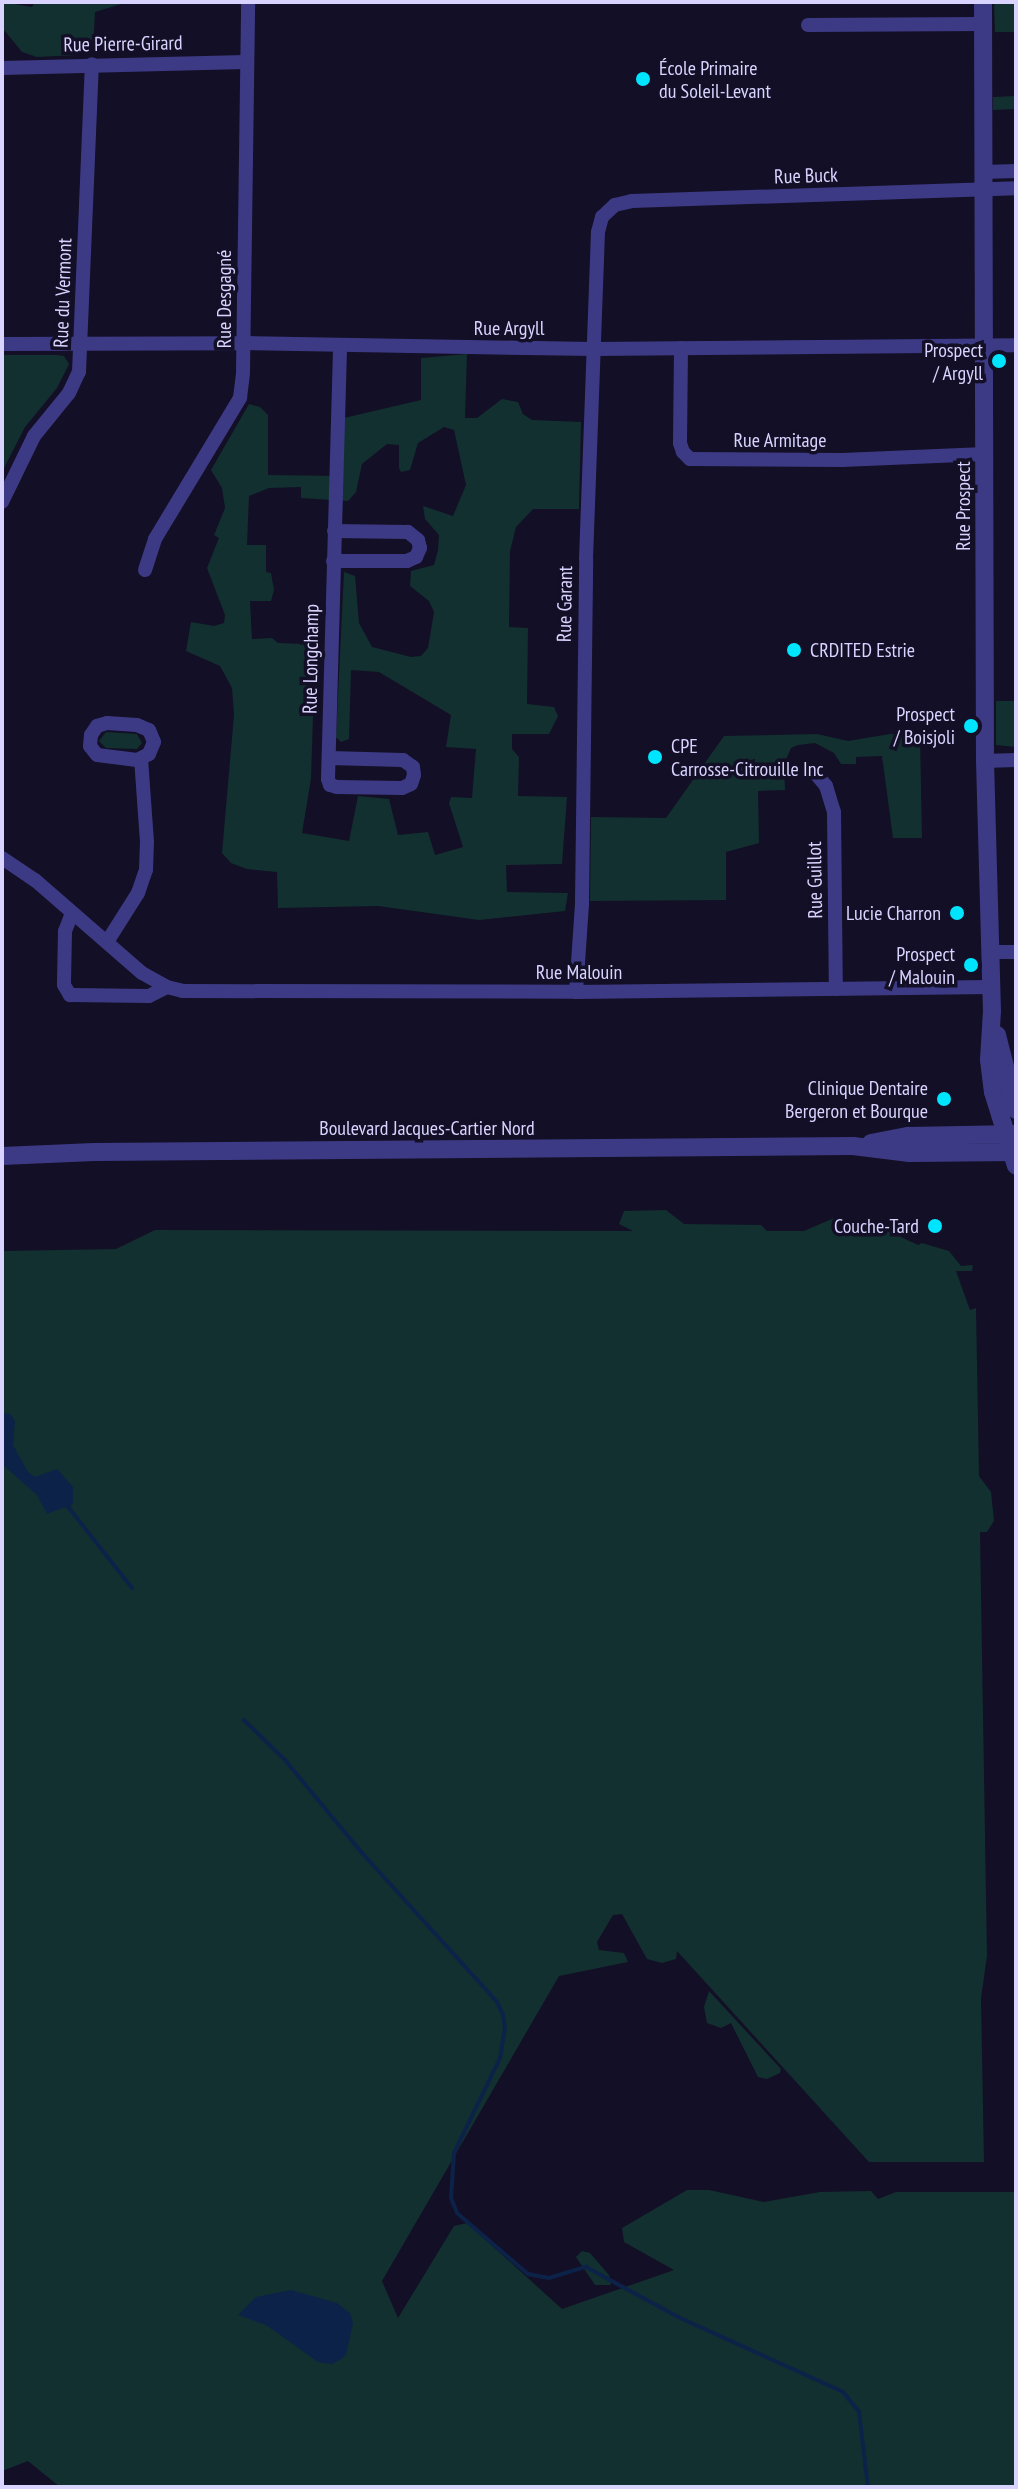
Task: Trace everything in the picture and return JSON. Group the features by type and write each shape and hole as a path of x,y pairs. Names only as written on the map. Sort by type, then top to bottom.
{"street":[{"name":"Rue Desgagné","path":"145,570 155,539 235,411 243,372 248,2"},
{"name":"Rue Prospect","path":"983,2 985,761 992,1011 990,1077 1013,1148"},
{"path":"808,25 983,24"},
{"name":"Rue Pierre-Girard","path":"2,68 245,62"},
{"name":"Rue du Vermont","path":"2,502 34,436 75,383 81,343 92,64"},
{"name":"Rue Buck","path":"602,217 615,205 632,201 984,180 1016,171"},
{"name":"Rue Buck","path":"984,180 1016,188"},
{"name":"Rue Garant","path":"576,992 582,904 581,737 593,349 598,232 602,217"},
{"name":"Rue Argyll","path":"2,344 243,343 593,349 1016,345"},
{"name":"Rue Longchamp","path":"329,758 403,760 413,767 414,775 411,784 402,788 337,787 330,785 328,779 340,347"},
{"name":"Rue Armitage","path":"681,348 680,443 690,459 842,460 985,454"},
{"path":"333,561 407,561 416,557 420,548 418,540 408,532 334,531"},
{"path":"107,942 138,893 146,870 141,759"},
{"path":"985,761 1016,760"},
{"name":"Rue Guillot","path":"816,774 826,786 834,812 836,989"},
{"name":"Rue Malouin","path":"2,858 142,973 167,987 194,992 991,987"},
{"name":"Rue Malouin","path":"72,913 65,931 64,985 70,995 149,996 167,987"},
{"path":"990,952 1016,952"},
{"name":"Rue Prospect","path":"992,1011 1005,1077 1016,1110"},
{"name":"Boulevard Jacques-Cartier Nord","path":"2,1156 94,1152 853,1146 910,1153 1013,1148"}],"green space":[{"path":"2,2 32,7 35,2 128,2 95,12 93,49 77,55 37,57 22,52 4,30"},
{"path":"994,3 1016,3 1016,32 995,32"},
{"path":"1016,96 1016,109 993,110 993,97"},
{"path":"467,354 465,418 477,418 502,399 518,402 523,414 532,420 581,422 579,509 533,509 516,527 510,551 509,627 528,628 527,704 554,707 558,716 549,734 512,734 512,749 519,757 518,796 567,797 562,864 506,865 507,892 568,893 565,911 479,920 378,906 278,908 277,872 247,869 231,863 222,853 234,715 232,688 220,666 186,651 191,622 214,626 224,623 225,615 207,568 219,538 214,535 225,508 222,488 211,470 249,404 260,407 268,415 268,475 343,476 344,418 421,400 421,358","holes":["444,427 454,430 466,485 453,516 423,506 425,519 439,535 438,550 434,565 411,571 410,586 429,601 434,612 428,648 421,656 411,657 372,647 359,623 355,576 344,572 336,737 341,742 349,739 351,670 379,672 451,715 446,747 476,749 472,798 451,797 449,803 463,847 435,855 428,832 398,835 389,799 358,796 349,841 302,833 311,779 315,655 313,646 278,643 272,638 252,639 250,601 271,601 274,590 271,573 266,572 266,545 247,545 249,496 269,488 301,487 301,498 348,501 356,492 362,464 387,444 399,445 401,472 410,470 418,443"]},
{"path":"2,355 57,355 64,356 69,364 57,388 25,427 2,472"},
{"path":"996,701 1016,701 1016,747 996,745"},
{"path":"106,732 137,734 142,743 137,749 106,748 99,741"},
{"path":"817,734 848,741 890,734 920,735 922,838 893,838 882,756 856,757 856,764 841,764 834,753 815,743 798,745 791,748 784,764 785,790 758,791 759,843 726,852 726,900 590,901 591,817 666,818 724,736"},
{"path":"666,1210 684,1224 761,1225 767,1231 804,1231 834,1218 839,1222 834,1231 888,1231 918,1245 922,1243 949,1251 961,1266 973,1265 972,1271 956,1271 970,1310 976,1308 979,1476 991,1492 994,1521 987,1532 980,1532 987,1956 981,1998 984,2162 869,2162 677,1951 676,1959 662,1963 647,1959 622,1914 613,1915 597,1942 599,1950 624,1953 628,1962 559,1976 382,2281 398,2318 454,2226 467,2223 562,2309 674,2270 624,2242 622,2228 687,2190 709,2190 764,2202 820,2192 871,2191 878,2199 896,2192 1016,2192 1016,2487 60,2487 28,2461 2,2471 2,1251 116,1249 155,1230 633,1231 619,1224 624,1211"},
{"path":"709,1991 781,2069 780,2073 767,2079 758,2077 731,2023 721,2028 707,2023 704,2007"},
{"path":"582,2251 590,2253 609,2275 611,2285 595,2285 576,2257"}],"water":[{"path":"2,1413 10,1414 15,1421 13,1445 28,1472 35,1477 57,1469 73,1487 73,1503 68,1510 65,1507 47,1514 37,1495 2,1464"},
{"path":"291,2290 337,2303 350,2313 353,2323 346,2355 340,2360 332,2364 318,2362 266,2325 238,2315 256,2297"}],"waterway":[{"path":"69,1508 132,1588"},
{"path":"244,1720 285,1760 362,1853 497,2002 503,2015 505,2027 500,2058 454,2153 451,2198 457,2213 528,2274 549,2278 586,2267 678,2317 843,2392 859,2412 868,2487"}],"place":[{"name":"École Primaire du Soleil-Levant","path":"643,79"},
{"name":"Prospect / Argyll","path":"999,361"},
{"name":"CRDITED Estrie","path":"794,650"},
{"name":"Prospect / Boisjoli","path":"971,726"},
{"name":"CPE Carrosse-Citrouille Inc","path":"655,757"},
{"name":"Lucie Charron","path":"957,913"},
{"name":"Prospect / Malouin","path":"971,965"},
{"name":"Clinique Dentaire Bergeron et Bourque","path":"944,1099"},
{"name":"Couche-Tard","path":"935,1226"}]}
